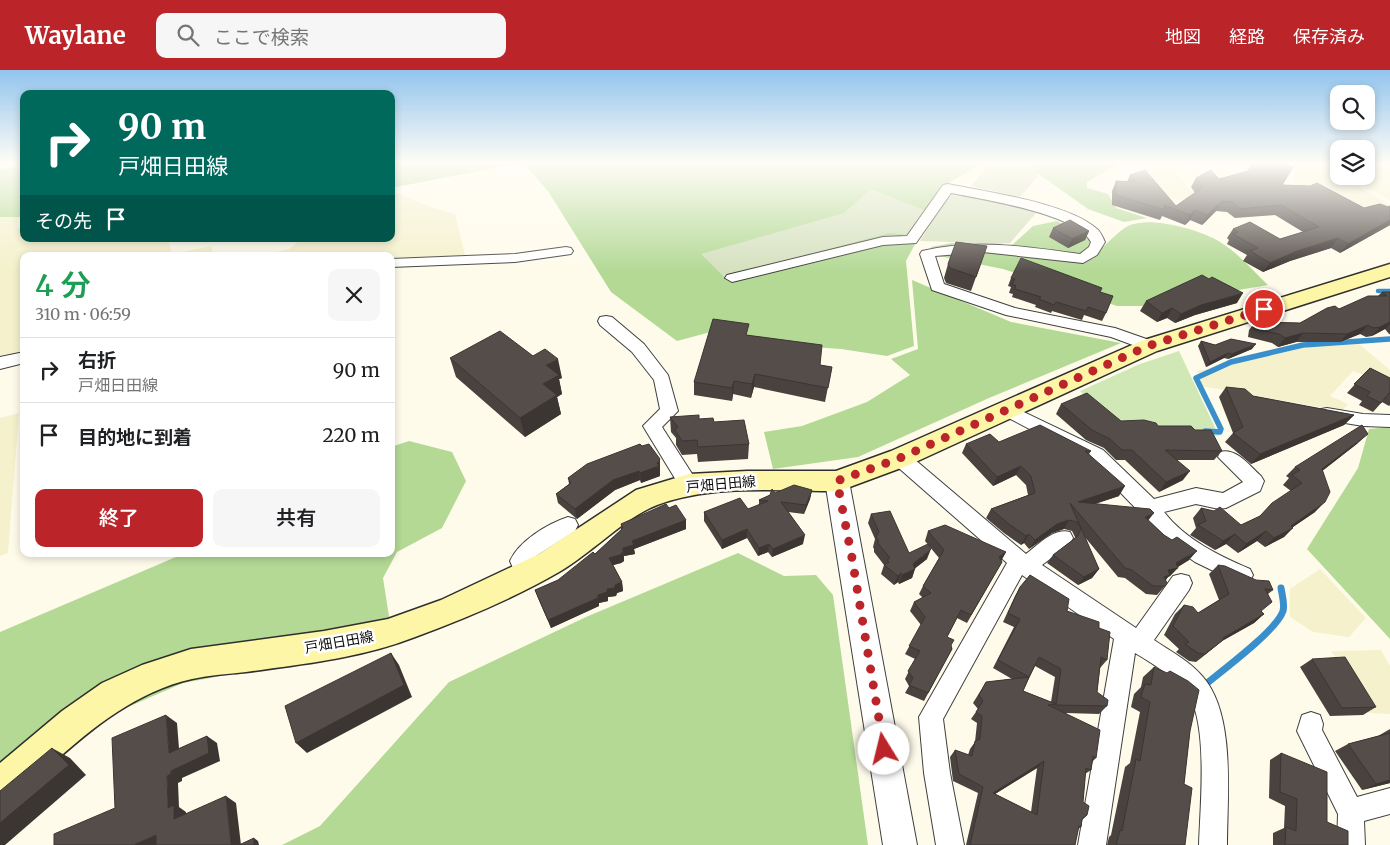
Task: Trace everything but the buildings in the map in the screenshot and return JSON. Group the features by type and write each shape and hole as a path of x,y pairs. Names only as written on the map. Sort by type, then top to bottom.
{"main road":[{"name":"戸畑日田線","path":"0,786 74,722 114,694 142,681 191,664 324,646 388,633 451,610 549,564 622,512 646,498 689,485 746,481 837,481 900,458 1148,346 1390,270"}],"street":[{"path":"732,278 883,241 911,240 940,199"},
{"path":"1003,199 1036,206 1087,227 1095,234 1098,242 1094,251 1083,259 995,250 944,248 927,254 937,288 1012,312 1114,333 1148,346"},
{"path":"395,263 515,258 566,251"},
{"path":"606,321 638,348 662,379 669,411 652,426 689,485"},
{"path":"0,363 20,358"},
{"path":"1005,409 1096,456 1150,508 1161,524 1195,554 1255,580"},
{"path":"1306,410 1363,420 1390,421"},
{"path":"1150,508 1196,496 1219,501 1226,500 1253,486 1254,482 1226,457"},
{"path":"900,458 1023,564 1132,640 1179,670 1196,686 1206,706 1213,744 1214,845"},
{"path":"837,481 852,558 900,845"},
{"path":"526,574 520,561 529,550 568,525"},
{"path":"950,845 936,773 931,717 1023,564 1062,538"},
{"path":"1092,845 1132,640 1181,583"},
{"path":"1311,724 1309,731 1350,812 1351,845"},
{"path":"1350,812 1390,801"}],"shaded area":[{"path":"395,199 411,199 455,214 465,255 395,261 395,252 277,252 289,249 298,242 395,242"},
{"path":"1325,199 1380,199 1390,205 1390,209 1355,215"},
{"path":"18,212 17,228 20,227 20,242 169,242 171,252 20,252 20,352 0,358 0,214"},
{"path":"211,246 213,252 182,252"},
{"path":"1359,344 1390,370 1390,380 1387,384 1353,371 1330,396 1348,404 1342,411 1201,386 1197,371 1308,347"},
{"path":"19,413 8,553 0,556 0,418"},
{"path":"1320,569 1366,618 1349,637 1313,632 1290,617 1290,589"},
{"path":"1381,650 1390,666 1390,714 1369,713 1331,651"}],"green space":[{"path":"0,199 20,199 20,217 0,217"},
{"path":"553,199 939,199 906,261 914,346 887,356 841,349 781,345 718,330 677,341 611,292"},
{"path":"860,199 897,199 924,210 909,235 889,233 724,277 701,254 844,213"},
{"path":"947,199 985,199 1037,212 1010,243 920,241"},
{"path":"1074,199 1111,199 1116,208 1147,218 1124,222 1088,209"},
{"path":"1057,221 1091,239 1088,261 1124,229 1137,223 1170,224 1194,230 1228,247 1268,285 1144,306 1117,306 1003,269 934,255 931,247 952,243 985,247 1012,245 1033,226"},
{"path":"912,280 1011,322 1121,343 989,398 858,457 773,469 764,432 802,426 867,402 910,375 891,359 918,349"},
{"path":"1179,351 1219,436 1110,424 1080,391 1140,364"},
{"path":"1390,427 1390,639 1307,549 1358,468 1369,429"},
{"path":"409,441 452,452 466,481 442,528 397,552 395,556 395,446"},
{"path":"738,553 784,576 816,575 833,595 868,845 282,845 320,826 449,682 586,617"},
{"path":"176,557 394,557 383,578 390,623 307,660 183,683 105,717 0,804 0,632"}],"waterway":[{"path":"1378,291 1390,291"},
{"path":"1205,431 1220,432 1221,429 1196,378 1231,362 1303,345 1390,339"},
{"path":"1206,684 1249,649 1279,619 1284,608 1281,588"}],"route":[{"path":"884,749 837,481 900,458 1148,346 1264,309"}]}
